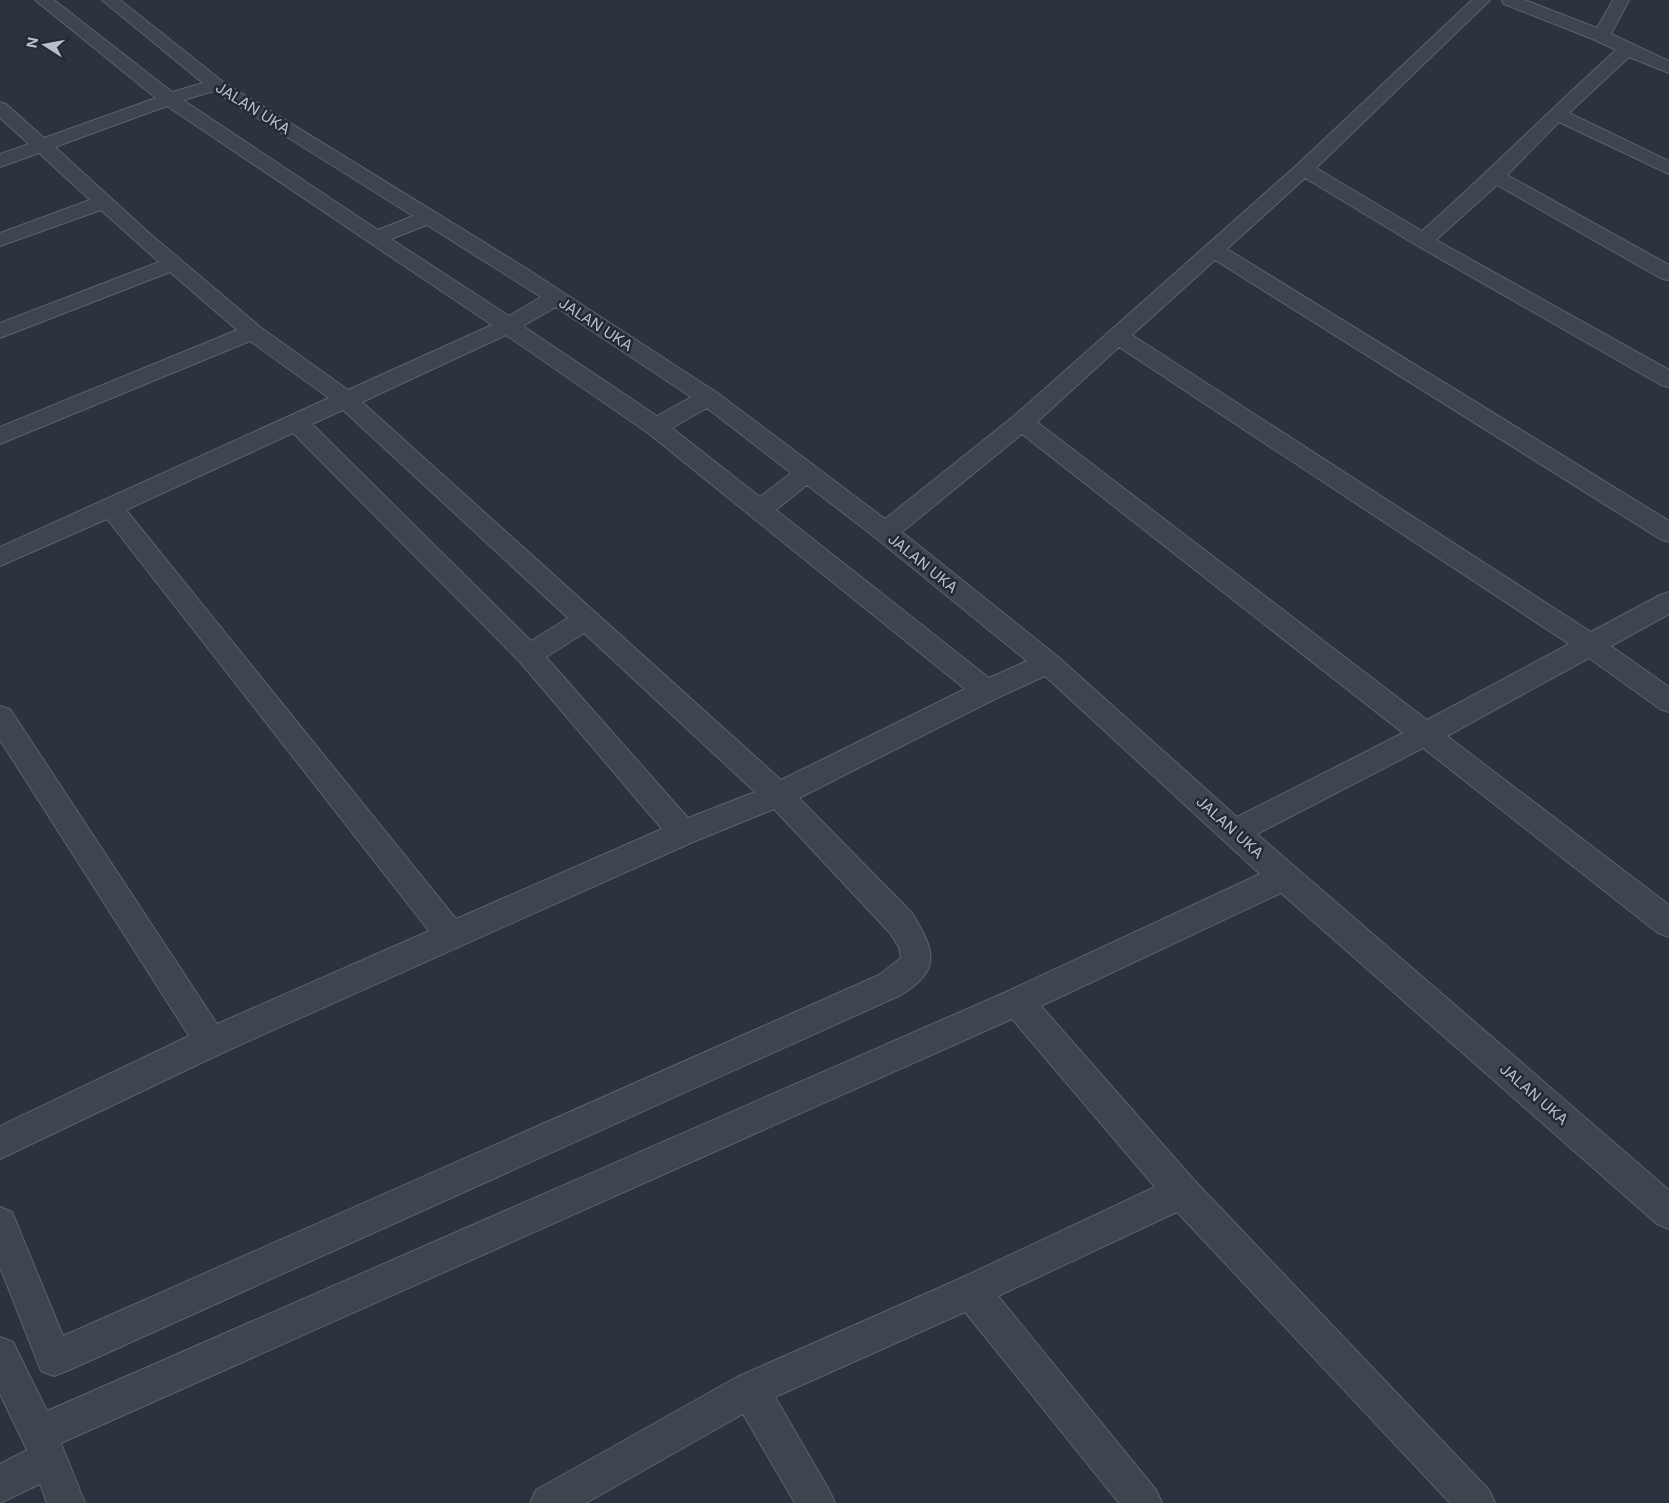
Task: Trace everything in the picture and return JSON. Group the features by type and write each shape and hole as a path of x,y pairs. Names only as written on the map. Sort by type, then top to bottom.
{"street":[{"path":"43,0 169,99 282,151 375,238 656,427 986,691"},
{"name":"JALAN UKA","path":"110,0 216,85 282,151 428,217 708,397 885,532 1048,663 1236,831 1284,877 1669,1212"},
{"path":"885,532 1022,422 1304,169 1482,0"},
{"path":"1510,0 1601,36 1669,68"},
{"path":"1601,36 1621,0"},
{"path":"1423,241 1495,176 1557,114 1627,49"},
{"path":"0,161 169,99 216,85"},
{"path":"0,108 173,264 252,332 345,399 778,795 901,923 915,948 916,955 912,971 902,978 54,1358 0,1224"},
{"path":"1557,114 1669,168"},
{"path":"1304,169 1423,241 1669,380"},
{"path":"1495,176 1669,274"},
{"path":"0,240 104,202"},
{"path":"375,238 428,217"},
{"path":"1214,250 1669,533"},
{"path":"0,331 173,264"},
{"path":"0,557 345,399 433,362 508,326 556,298"},
{"path":"0,436 252,332"},
{"path":"1118,336 1590,645 1669,702"},
{"path":"656,427 708,397"},
{"path":"296,422 530,655 683,833"},
{"path":"1022,422 1669,924"},
{"path":"760,510 807,473"},
{"path":"111,507 451,936"},
{"path":"1236,831 1424,735 1669,602"},
{"path":"530,655 586,619"},
{"path":"0,1143 211,1042 683,833 778,795 986,691 1048,663"},
{"path":"0,717 211,1042"},
{"path":"0,1484 44,1446 1017,1002 1284,877"},
{"path":"1017,1002 1182,1192 1476,1503"},
{"path":"549,1503 750,1390 971,1291 1182,1192"},
{"path":"971,1291 1143,1503"},
{"path":"4,1374 44,1446 66,1503"},
{"path":"750,1390 816,1503"}]}
